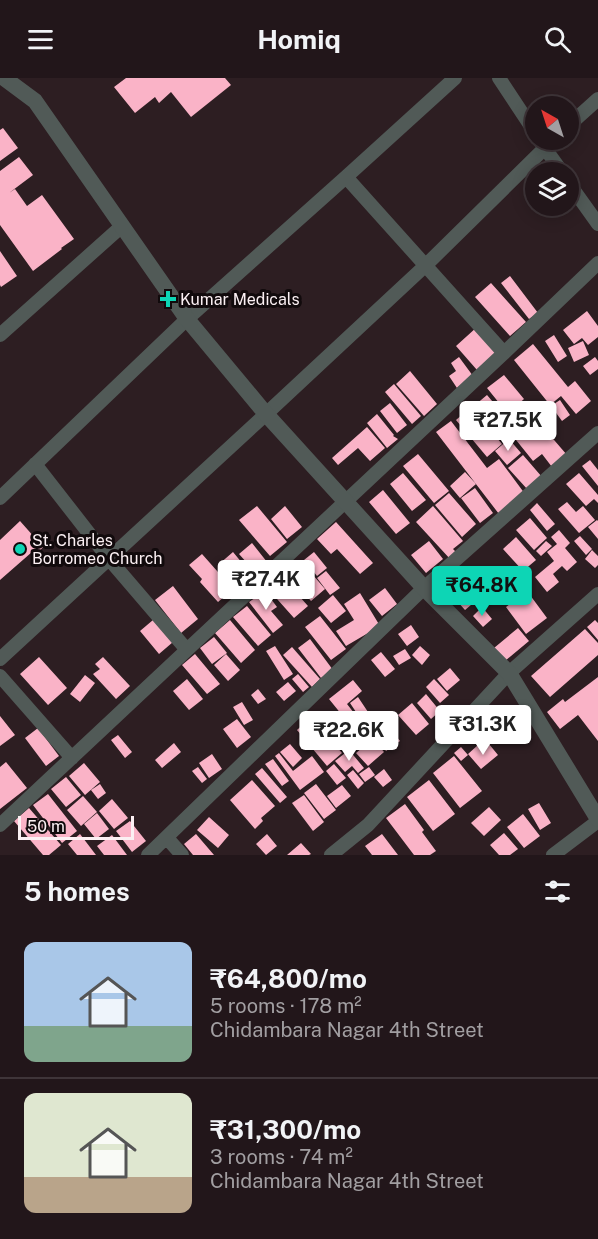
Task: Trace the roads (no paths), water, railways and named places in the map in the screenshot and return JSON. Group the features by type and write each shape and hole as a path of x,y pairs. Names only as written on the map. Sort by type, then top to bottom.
{"street":[{"path":"4,78 35,101 187,320 266,414 424,588 509,673 598,820 553,855"},
{"path":"0,498 187,320 455,78"},
{"path":"499,78 525,117"},
{"path":"579,116 598,99"},
{"path":"0,659 426,265 538,150"},
{"path":"346,177 504,353"},
{"path":"579,197 598,224"},
{"path":"0,335 122,226"},
{"path":"0,825 598,263"},
{"path":"148,855 424,588 598,433"},
{"path":"35,464 109,559 187,650"},
{"path":"331,855 368,825 509,673 598,594"},
{"path":"0,676 72,758"},
{"path":"167,838 182,855"}],"place":[{"name":"Kumar Medicals","path":"168,299"},
{"name":"St. Charles Borromeo Church","path":"20,549"}]}
